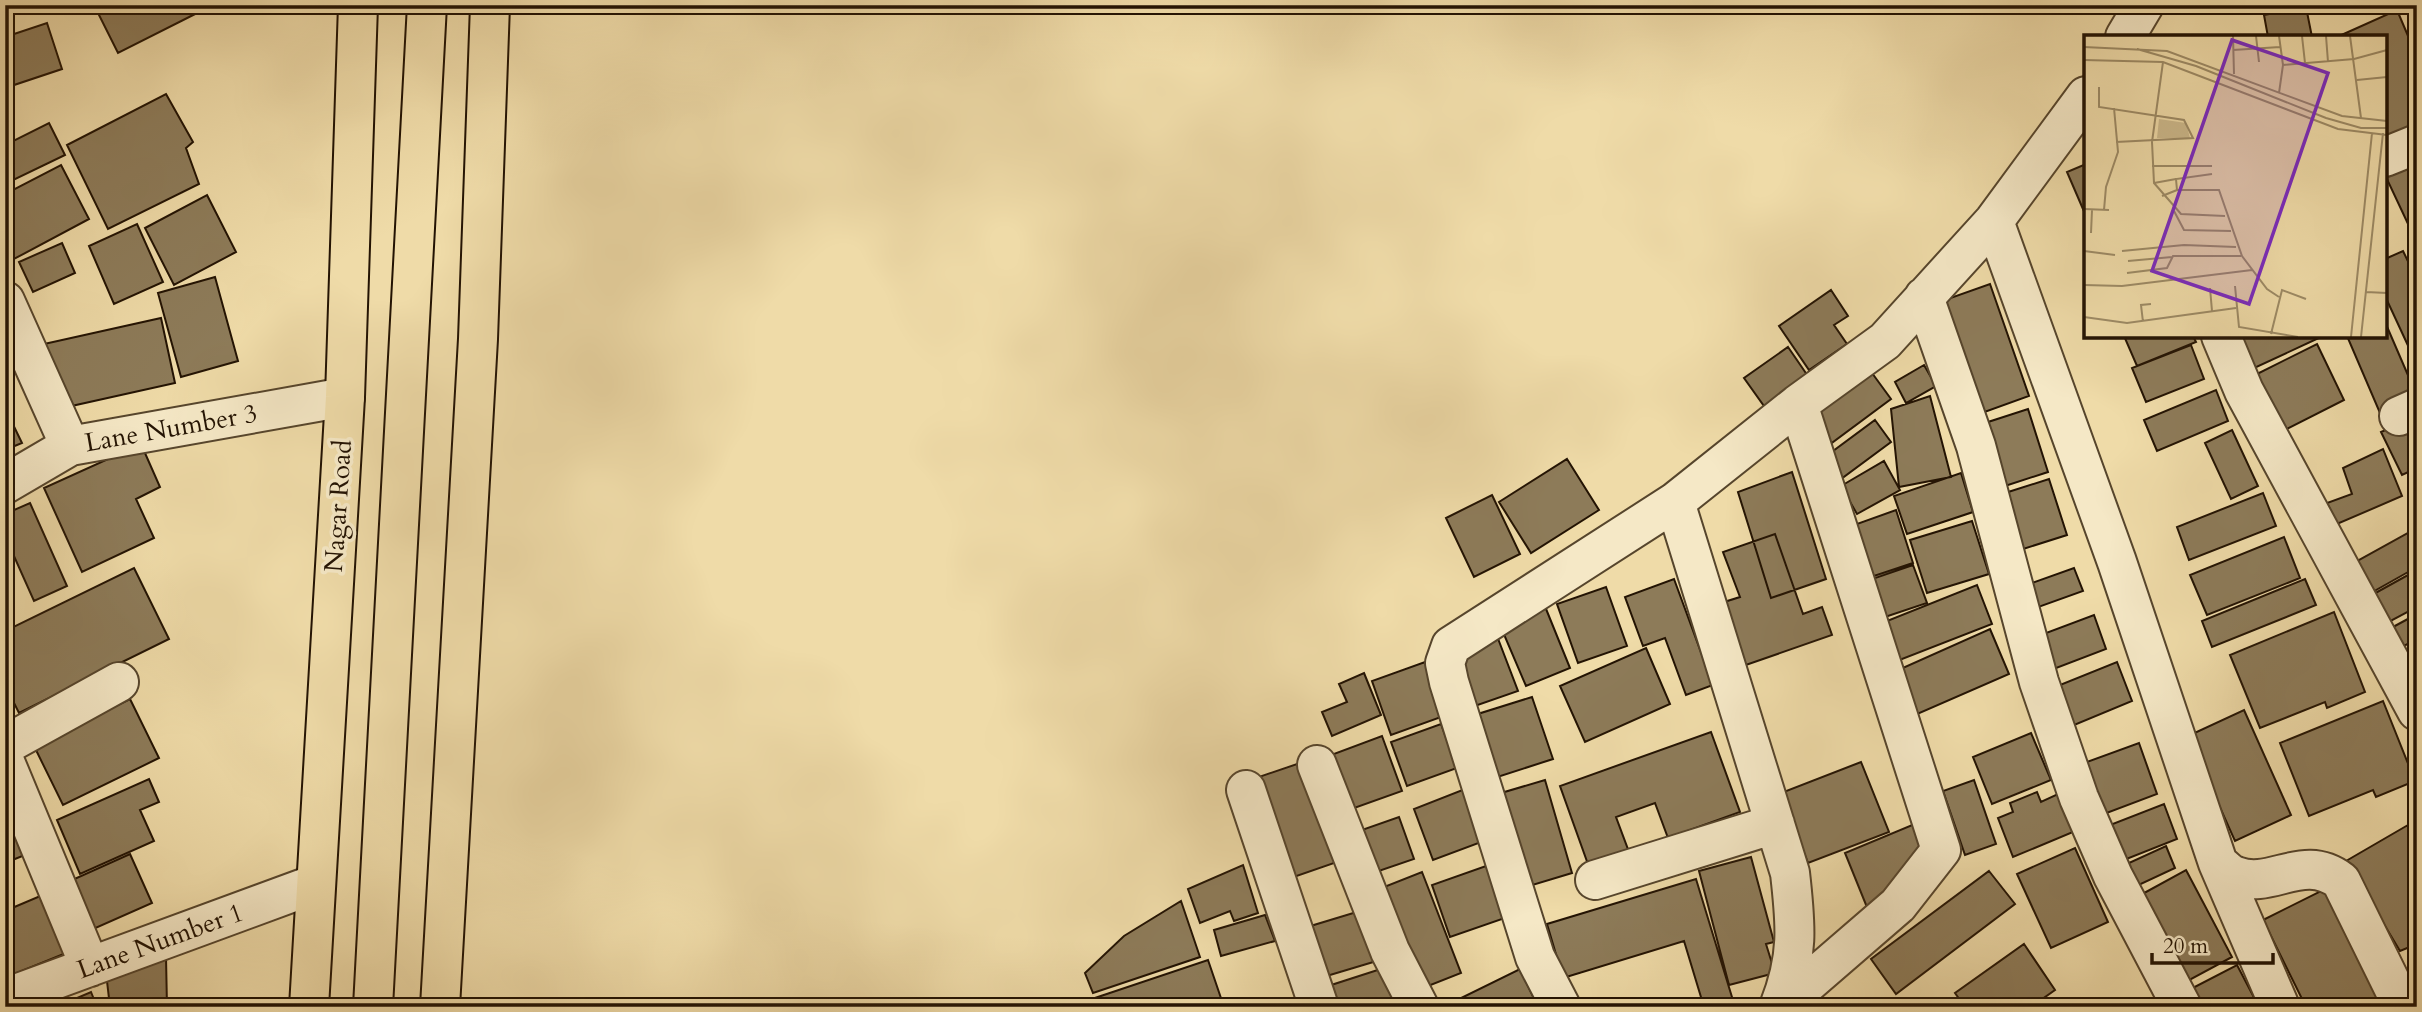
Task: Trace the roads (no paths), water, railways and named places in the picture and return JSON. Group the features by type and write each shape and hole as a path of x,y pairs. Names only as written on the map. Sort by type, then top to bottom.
{"highway":[{"name":"Nagar Road","path":"309,1007 345,397 358,5"},
{"path":"373,1007 427,5"},
{"path":"440,1007 478,339 490,5"}],"street":[{"path":"2126,35 2144,5"},
{"path":"1561,1007 1535,957 1445,663 1451,646 1675,502 1798,404 1885,341 1994,221 2084,99"},
{"path":"2387,156 2417,144"},
{"path":"1994,221 2117,562 2218,863 2280,1007"},
{"path":"1924,297 1976,446 2039,682 2079,798 2113,876 2182,1007"},
{"path":"5,301 70,446"},
{"path":"2222,338 2244,391 2417,711"},
{"name":"Lane Number 3","path":"5,484 70,446 345,397"},
{"path":"1780,1007 1898,905 1941,850 1798,404"},
{"path":"1675,502 1790,873 1797,931 1789,982 1780,1007"},
{"path":"5,745 119,682"},
{"path":"5,762 90,967"},
{"path":"1317,765 1390,951 1419,1007"},
{"path":"1245,790 1319,1007"},
{"path":"1595,880 1775,824"},
{"path":"2218,863 2234,876 2253,879 2305,870 2327,870 2341,881 2403,1007"},
{"name":"Lane Number 1","path":"5,998 315,884"}]}
